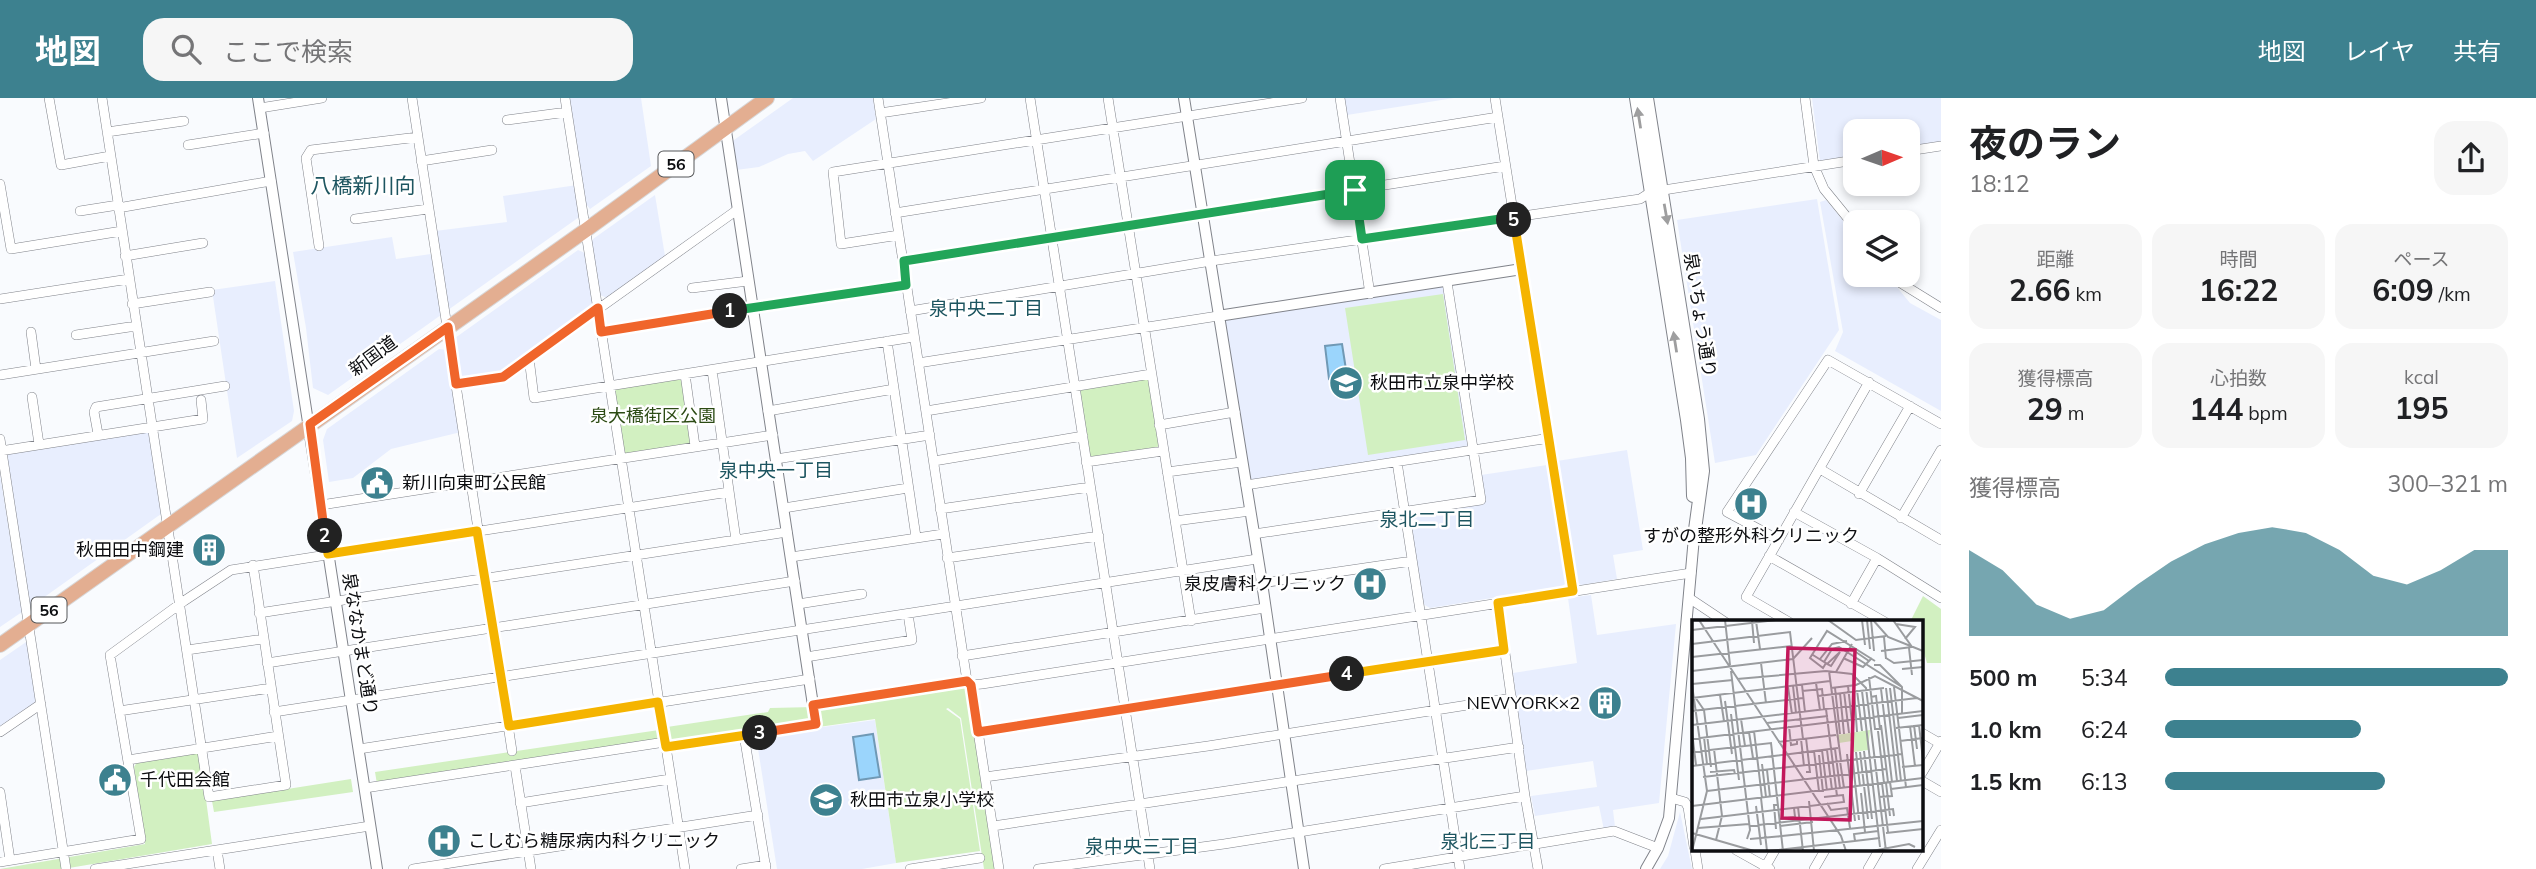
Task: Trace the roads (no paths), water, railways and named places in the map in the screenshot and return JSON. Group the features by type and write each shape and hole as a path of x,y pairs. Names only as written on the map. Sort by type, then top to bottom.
{"main road":[{"name":"新国道","path":"0,645 768,98"},
{"name":"泉いちょう通り","path":"1636,98 1656,191"},
{"name":"泉いちょう通り","path":"1647,98 1656,191 1692,458 1694,537"}],"street":[{"path":"49,98 61,165 110,156"},
{"path":"102,98 209,797 286,785 258,613 253,565"},
{"path":"259,103 322,98"},
{"path":"412,98 512,751"},
{"path":"565,98 685,869"},
{"path":"365,788 816,724 721,98"},
{"path":"878,98 954,607 978,732 999,869"},
{"path":"880,113 981,98"},
{"path":"1030,98 1150,869"},
{"path":"1108,98 1191,621"},
{"path":"1184,98 1262,583 1304,869"},
{"path":"899,235 841,244 833,172 1302,98"},
{"path":"1340,98 1370,294"},
{"path":"1495,98 1573,591"},
{"path":"1805,98 1814,166 1824,189 1843,212"},
{"name":"泉ななかまど通り","path":"259,103 377,869"},
{"path":"507,120 567,113"},
{"path":"895,212 1498,117"},
{"path":"107,132 184,121"},
{"path":"188,145 264,134"},
{"path":"319,246 306,158 311,150 418,137"},
{"path":"1920,149 1941,146"},
{"path":"421,161 492,150"},
{"path":"910,311 1211,261 1640,199 1656,191 1843,162"},
{"path":"904,261 1506,166"},
{"path":"80,211 271,181"},
{"path":"0,184 11,249"},
{"path":"355,219 428,209"},
{"path":"456,384 503,377 737,210"},
{"path":"0,250 122,231"},
{"path":"125,256 203,243"},
{"path":"918,363 1522,269"},
{"path":"0,299 129,279"},
{"path":"692,288 748,281"},
{"path":"1254,534 1481,500 1447,282"},
{"path":"601,332 906,285"},
{"path":"1907,287 1941,308"},
{"path":"132,304 211,292"},
{"path":"76,335 136,326"},
{"path":"31,332 36,369"},
{"path":"528,358 534,398 914,337"},
{"path":"0,375 214,341"},
{"path":"887,341 916,537"},
{"path":"1779,540 1727,512 1828,360 1941,424"},
{"path":"712,370 736,540"},
{"path":"685,374 695,446"},
{"path":"926,411 1151,374"},
{"path":"1786,620 1746,597 1869,383"},
{"path":"97,434 94,412 96,407 225,386"},
{"path":"768,411 894,389"},
{"path":"32,397 39,444"},
{"path":"1,451 203,419 201,400"},
{"path":"1859,494 1910,406"},
{"path":"1159,425 1235,412"},
{"path":"321,505 773,435"},
{"path":"776,459 930,435"},
{"path":"933,461 1083,436"},
{"path":"1246,485 1550,438"},
{"path":"0,439 66,869"},
{"path":"1901,517 1941,450"},
{"path":"1086,462 1163,451"},
{"path":"1167,472 1242,462"},
{"path":"1397,462 1460,869"},
{"path":"1820,469 1941,540"},
{"path":"940,509 1090,487"},
{"path":"784,508 908,488"},
{"path":"0,792 5,861 141,839 110,655 231,570 729,492"},
{"path":"1175,521 1250,511"},
{"path":"1794,512 1877,558 1941,598"},
{"path":"258,613 787,532"},
{"path":"791,557 943,534"},
{"path":"947,558 1100,536"},
{"name":"泉いちょう通り","path":"1646,869 1658,848 1669,818 1689,652 1689,598 1694,537"},
{"path":"1769,556 1881,620"},
{"path":"1851,604 1877,558"},
{"path":"274,712 1257,559"},
{"path":"1262,583 1412,561"},
{"path":"813,705 1691,573"},
{"path":"267,663 794,581"},
{"path":"798,604 862,594"},
{"path":"1689,598 1720,620"},
{"path":"1498,603 1538,869"},
{"path":"962,656 1265,607"},
{"path":"806,657 912,640 908,614"},
{"path":"187,650 262,639"},
{"path":"978,732 1504,650"},
{"path":"359,749 810,679"},
{"path":"119,711 271,688"},
{"path":"985,777 1512,698"},
{"path":"0,732 41,704"},
{"path":"1924,734 1940,743 1924,770"},
{"path":"128,760 278,736"},
{"path":"741,869 766,867 744,736"},
{"path":"993,826 1519,747"},
{"path":"515,766 531,869"},
{"path":"520,803 670,779"},
{"path":"1924,782 1941,792"},
{"path":"1038,869 1525,796"},
{"path":"1671,798 1685,802 1692,825"},
{"path":"413,869 758,816"},
{"path":"95,869 370,826"},
{"path":"1917,869 1941,830"},
{"path":"1384,869 1614,831 1658,848"},
{"path":"217,850 219,869"},
{"path":"1739,852 1766,868 1774,852"},
{"path":"1814,869 1824,852"},
{"path":"1868,869 1878,852"},
{"path":"910,869 980,858"}],"water":[{"path":"1342,344 1347,376 1329,379 1325,346"},
{"path":"873,734 880,777 859,780 853,737"}],"place":[{"name":"秋田市立泉中学校","path":"1346,383"},
{"name":"新川向東町公民館","path":"377,483"},
{"name":"すがの整形外科クリニック","path":"1751,504"},
{"name":"秋田田中鋼建","path":"209,550"},
{"name":"泉皮膚科クリニック","path":"1370,584"},
{"name":"NEWYORK×2","path":"1605,703"},
{"name":"千代田会館","path":"115,780"},
{"name":"秋田市立泉小学校","path":"826,800"},
{"name":"こしむら糖尿病内科クリニック","path":"444,841"}],"district":[{"name":"八橋新川向","path":"363,186"},
{"name":"泉中央二丁目","path":"986,308"},
{"name":"泉中央一丁目","path":"776,470"},
{"name":"泉北二丁目","path":"1427,519"},
{"name":"泉北三丁目","path":"1488,841"},
{"name":"泉中央三丁目","path":"1142,846"}],"park label":[{"name":"泉大橋街区公園","path":"653,416"}]}
